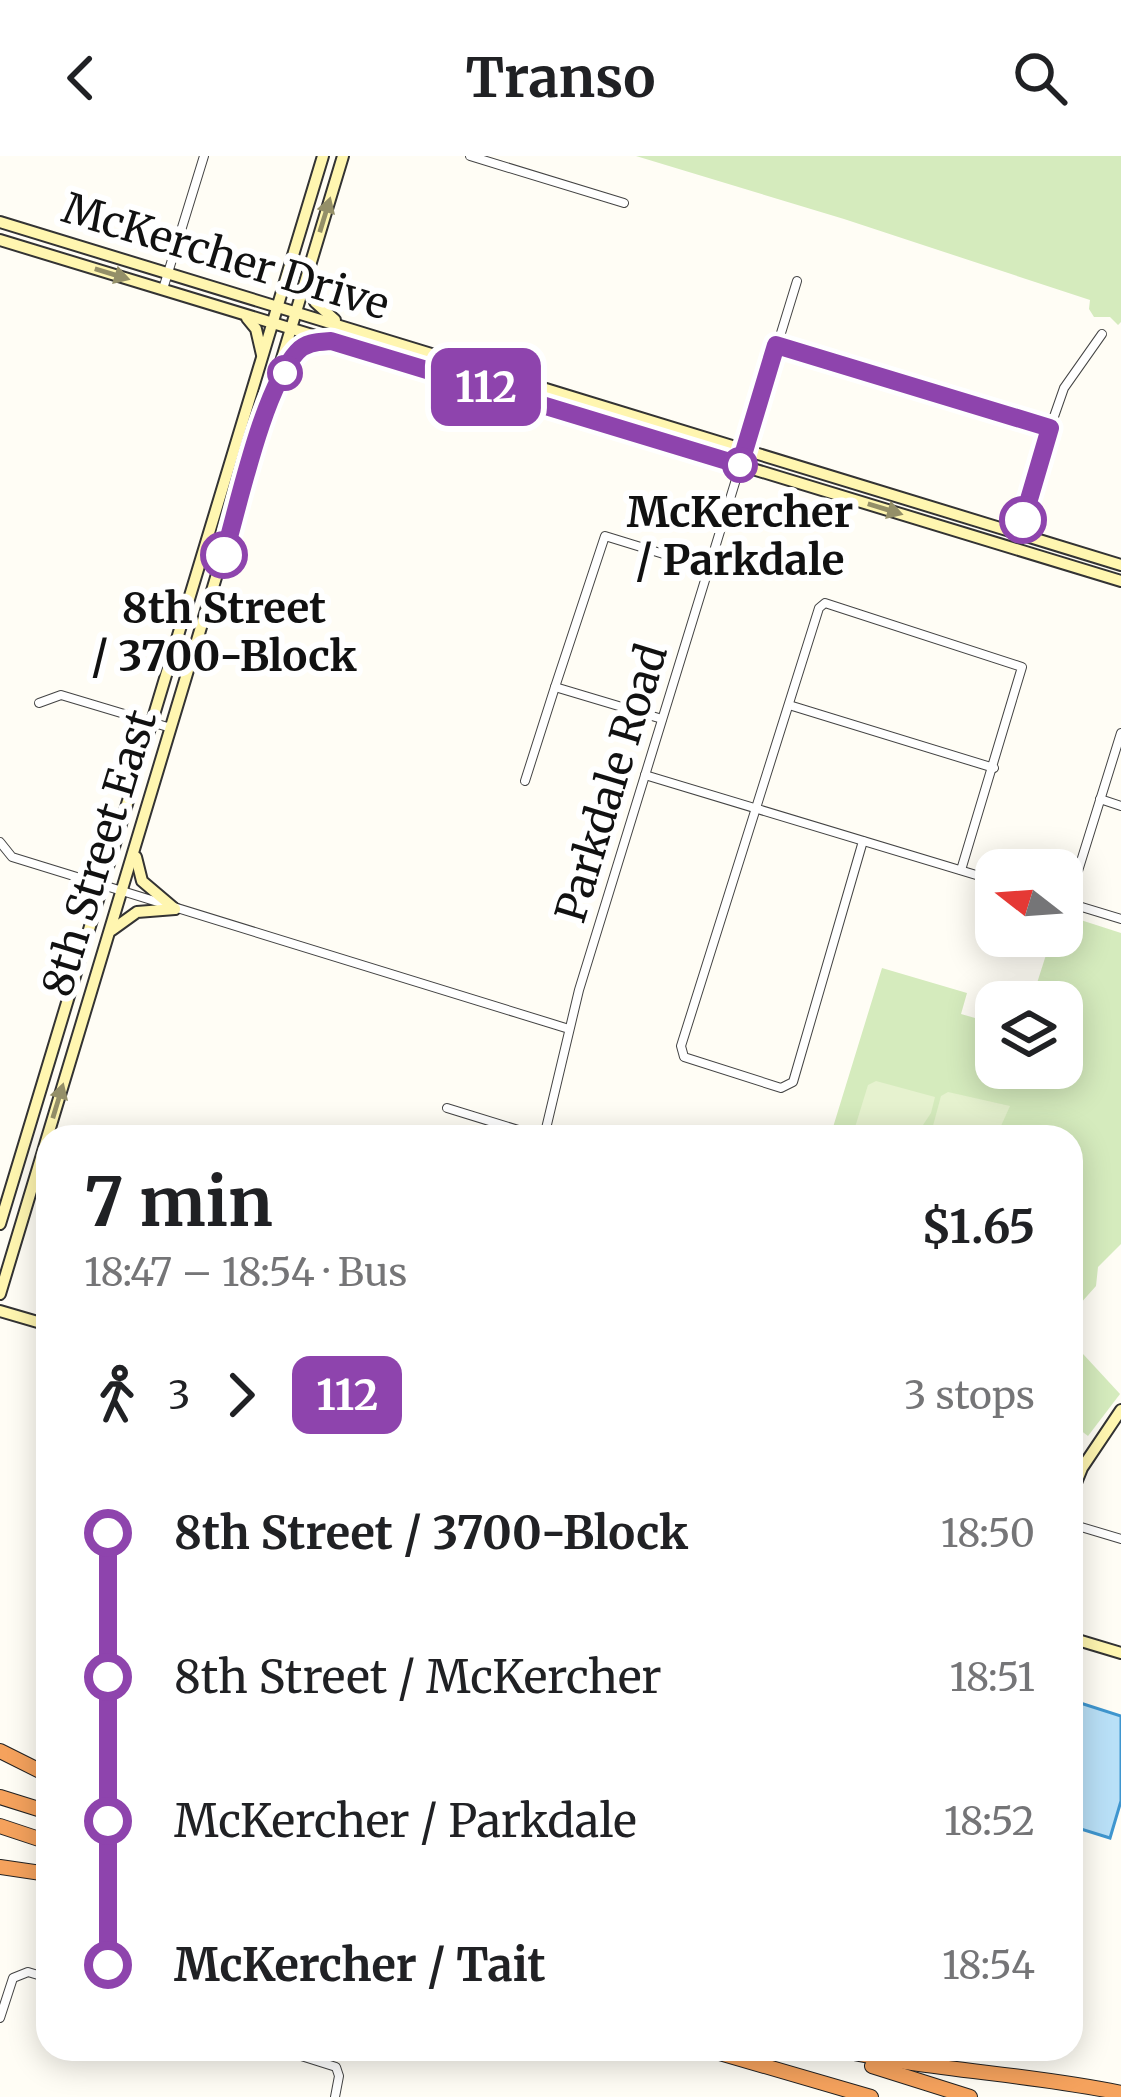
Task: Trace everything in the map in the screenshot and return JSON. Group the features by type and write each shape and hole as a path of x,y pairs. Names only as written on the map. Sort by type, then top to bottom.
{"highway":[{"path":"0,1751 36,1769"},
{"path":"0,1797 36,1808"},
{"path":"0,1826 36,1838"},
{"path":"0,1867 36,1872"},
{"path":"744,2061 871,2097"},
{"path":"855,2061 970,2097"},
{"path":"888,2061 1063,2081 1121,2093"},
{"path":"778,2072 840,2097"}],"main road":[{"name":"8th Street East","path":"0,1224 323,156"},
{"name":"8th Street East","path":"51,1125 343,156"},
{"name":"McKercher Drive","path":"0,222 1121,565"},
{"name":"McKercher Drive","path":"0,239 1121,580"},
{"path":"245,297 274,288 288,268"},
{"path":"307,273 317,304 348,328"},
{"path":"244,316 256,329 263,362"},
{"path":"271,402 295,353 308,343 331,341"},
{"path":"136,848 142,881 176,909"},
{"path":"110,932 137,912 176,909"},
{"name":"8th Street East","path":"0,1294 36,1176"},
{"path":"0,1311 36,1322"},
{"path":"1083,1467 1121,1410"},
{"path":"1083,1642 1121,1653"}],"street":[{"path":"164,290 204,156"},
{"path":"470,156 624,203"},
{"name":"Parkdale Road","path":"545,1125 569,1029 797,280"},
{"path":"1018,534 1064,388 1102,334"},
{"path":"776,345 1050,428"},
{"path":"526,781 605,536 709,568"},
{"path":"862,842 797,1058 794,1082 781,1088 685,1057 681,1046 819,608 825,603 1022,667 961,870"},
{"path":"555,687 662,719"},
{"path":"39,703 61,695 171,728"},
{"path":"788,705 994,768"},
{"path":"1083,850 1121,733"},
{"path":"645,775 975,874"},
{"path":"1100,800 1121,806"},
{"path":"0,842 12,857 569,1029"},
{"path":"1083,908 1121,920"},
{"path":"447,1108 503,1125"},
{"path":"1083,1528 1121,1539"},
{"path":"0,2018 13,1978 28,1972 36,1974"},
{"path":"317,2061 336,2067 335,2097"}],"green space":[{"path":"636,156 1121,156 1121,322 1094,317 1090,300"},
{"path":"1083,921 1121,933 1121,1244 1098,1267 1096,1286 1083,1301 1083,1125 834,1125 882,968 967,993 961,1014 975,1018 975,1089 1083,1089 1083,981 1038,981 1045,957 1083,957"},
{"path":"876,1081 935,1097 931,1113 923,1125 856,1125 868,1085"},
{"path":"948,1092 1010,1106 1001,1125 933,1125 941,1096"},
{"path":"1083,1354 1120,1394 1088,1436 1083,1432"}],"water":[{"path":"1083,1704 1121,1716 1121,1801 1110,1838 1083,1830"}],"bus line":[{"name":"112","path":"224,555 271,402 295,353 308,343 331,341 740,465 776,345 1050,428 1023,520"}],"place":[{"name":"McKercher / Parkdale","path":"740,465"},
{"name":"8th Street / 3700-Block","path":"224,555"}]}
